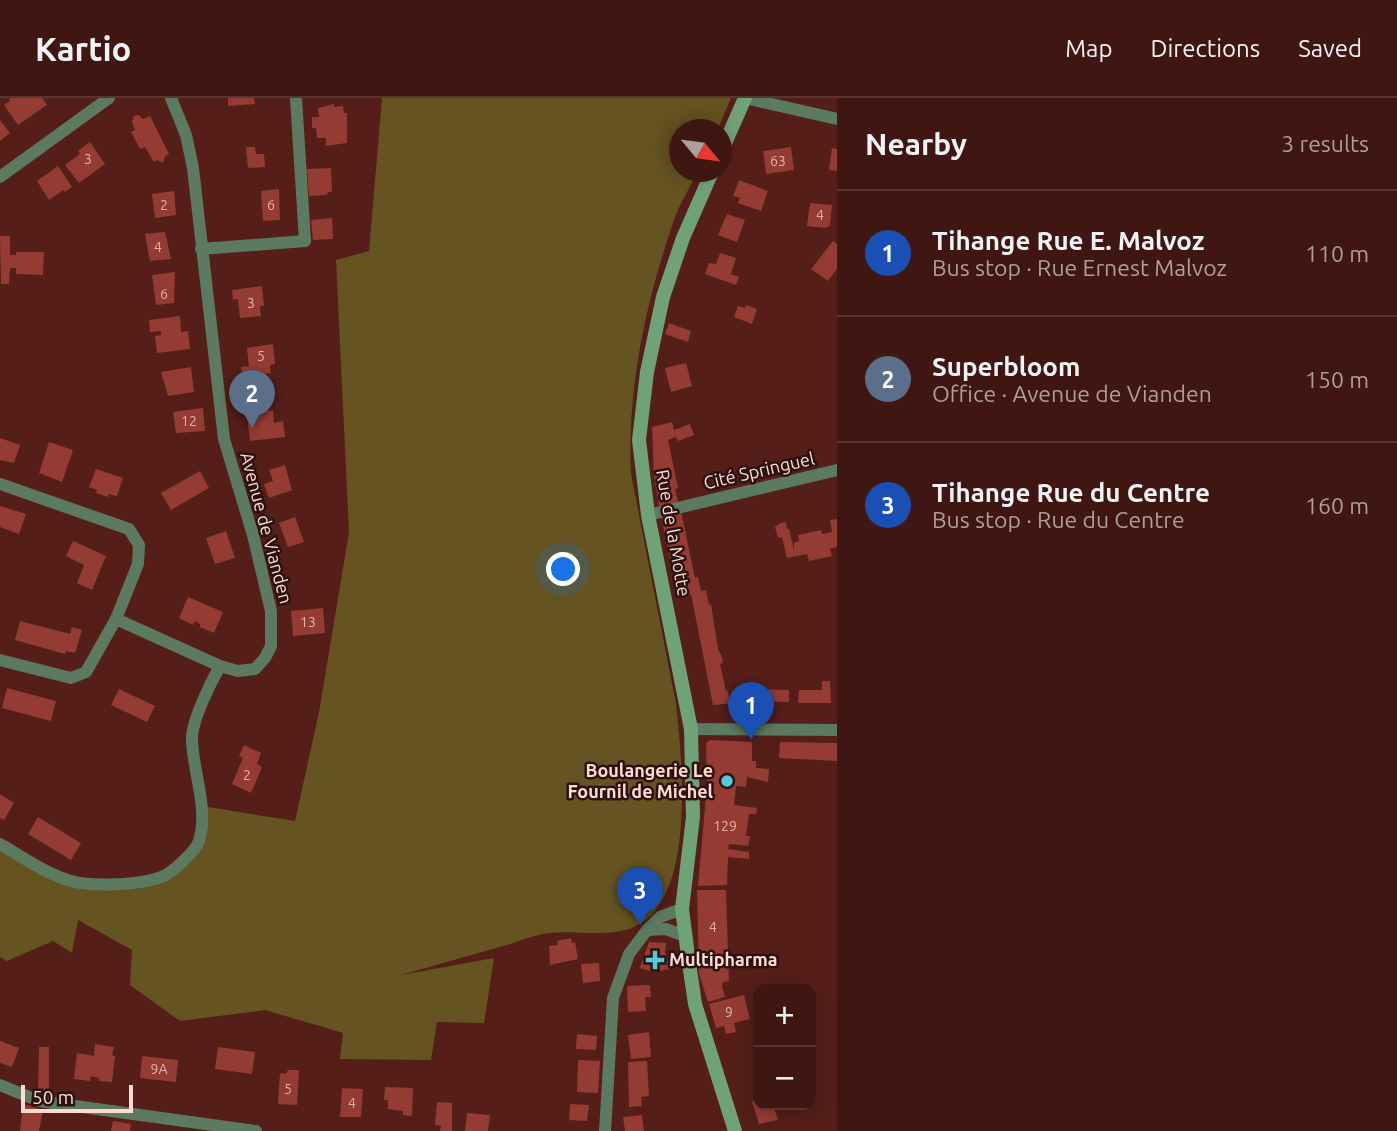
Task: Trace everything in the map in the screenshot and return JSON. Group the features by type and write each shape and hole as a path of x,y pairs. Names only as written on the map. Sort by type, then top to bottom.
{"street":[{"path":"0,177 109,98"},
{"name":"Avenue de Vianden","path":"116,619 220,666 238,671 255,669 271,646 271,611 253,535 224,439 193,168 186,135 171,98"},
{"path":"201,249 305,241 296,98"},
{"path":"732,127 745,98 837,119"},
{"name":"Rue de la Motte","path":"708,182 683,239 663,297 648,372 639,440 648,515 691,729 693,817 682,909 685,936 695,1004 735,1131"},
{"name":"Cité Springuel","path":"648,515 837,470"},
{"path":"0,484 129,529 139,545 138,564 116,619 86,672 71,678 0,660"},
{"path":"0,844 57,877 75,883 138,881 163,877 197,847 200,838 202,806 192,738 194,727 220,666"},
{"path":"691,729 837,730"},
{"path":"605,1131 613,998 629,954 647,930 660,917 682,909"},
{"path":"647,930 666,929 685,936"},
{"path":"0,1085 38,1101 256,1131"}],"shaded area":[{"path":"382,98 731,98 722,119 669,119 669,182 692,182 676,214 655,282 640,345 632,409 631,474 676,704 681,758 681,826 677,859 668,888 654,912 634,927 603,933 543,934 401,975 494,958 484,1023 437,1022 431,1060 340,1059 343,1033 265,1010 180,1021 130,985 132,950 78,920 72,953 53,941 7,961 0,957 0,844 75,882 163,877 197,847 202,806 295,821 319,712 349,532 336,260 369,251"}],"building":[{"path":"9,98 42,98 47,105 18,125 4,105 10,101"},
{"path":"228,98 254,98 255,104 228,106"},
{"path":"334,104 334,107 343,106 344,113 347,113 347,143 326,146 326,138 317,138 316,128 312,128 312,117 319,117 318,108"},
{"path":"139,115 143,119 150,116 169,154 165,156 163,163 157,160 154,162 145,147 140,149 131,132 135,130 132,122 134,116"},
{"path":"0,120 10,133 0,141"},
{"path":"90,142 105,164 79,183 65,165"},
{"path":"246,147 255,147 256,154 264,154 265,167 248,168"},
{"path":"791,147 794,170 766,174 763,151"},
{"path":"832,148 837,149 837,171 829,170"},
{"path":"58,166 72,187 49,200 37,181"},
{"path":"331,168 332,192 309,196 307,169"},
{"path":"739,180 768,191 761,211 738,203 740,198 733,196"},
{"path":"279,189 280,220 263,221 261,191"},
{"path":"174,191 176,215 155,218 152,194"},
{"path":"810,203 832,205 830,226 807,226"},
{"path":"727,214 745,220 737,242 718,235"},
{"path":"332,218 333,239 313,240 311,220"},
{"path":"165,232 171,259 150,261 145,234"},
{"path":"0,236 10,236 10,255 16,255 16,252 44,252 43,275 16,274 16,268 10,268 9,284 1,284"},
{"path":"833,241 837,244 837,269 828,281 811,269"},
{"path":"720,253 736,258 731,274 739,277 736,285 705,274 709,263 716,264"},
{"path":"175,272 174,303 156,305 152,275"},
{"path":"262,286 264,306 260,306 261,316 240,318 238,299 233,300 232,290"},
{"path":"746,305 757,309 752,324 734,317 738,306 745,308"},
{"path":"180,316 181,332 188,331 190,349 157,353 155,336 161,335 161,331 150,332 149,320"},
{"path":"669,323 691,331 688,342 665,334"},
{"path":"273,344 275,364 270,365 271,373 261,375 262,378 243,380 241,367 249,366 247,348"},
{"path":"686,363 692,386 671,392 665,368"},
{"path":"191,367 194,392 168,396 161,372"},
{"path":"203,408 205,431 176,433 173,412"},
{"path":"273,410 274,423 283,421 285,437 250,441 247,416"},
{"path":"672,422 674,430 690,424 694,435 678,441 676,437 668,440 678,488 675,489 678,502 659,506 654,476 652,427"},
{"path":"0,438 20,445 14,463 0,460"},
{"path":"49,442 73,450 62,482 39,473"},
{"path":"285,465 292,490 269,498 264,484 273,481 269,470"},
{"path":"96,469 123,478 117,496 109,494 108,497 89,487"},
{"path":"200,471 209,488 171,510 161,493"},
{"path":"0,506 26,514 19,534 0,527"},
{"path":"681,511 695,578 698,577 701,591 706,590 709,605 711,604 726,691 729,698 734,697 735,703 713,705 691,594 686,595 685,591 682,591 680,581 675,582 661,516"},
{"path":"295,517 304,542 288,547 279,523"},
{"path":"837,519 837,547 830,549 832,556 809,561 807,554 787,558 782,537 778,538 775,527 780,523 786,522 794,550 794,543 799,541 798,535 821,530 822,534 832,532 830,520"},
{"path":"226,531 235,558 215,564 206,538"},
{"path":"73,541 106,556 92,590 77,583 84,565 66,556"},
{"path":"188,597 223,612 214,633 200,627 195,621 193,625 179,618"},
{"path":"323,608 325,633 293,636 291,611"},
{"path":"20,621 70,634 72,627 82,630 75,653 66,651 65,654 15,640"},
{"path":"822,681 830,681 831,703 798,703 799,690 822,690"},
{"path":"7,688 56,701 51,721 2,708"},
{"path":"119,689 155,706 147,722 111,705"},
{"path":"756,689 789,690 789,702 756,701"},
{"path":"710,740 752,742 752,761 756,761 756,768 769,769 768,782 747,777 746,787 736,786 734,805 757,808 756,814 749,814 746,836 750,836 748,846 729,844 728,849 749,852 749,859 728,857 727,885 698,886 707,785 706,743"},
{"path":"780,742 837,743 837,761 779,758"},
{"path":"244,745 261,753 257,764 262,767 251,793 232,784 243,758 239,756"},
{"path":"0,794 14,803 4,820 0,818"},
{"path":"38,817 81,843 71,860 28,834"},
{"path":"697,890 726,890 729,981 723,982 725,997 708,1002 699,974"},
{"path":"571,938 572,943 575,942 578,959 550,965 549,946 558,945 557,941"},
{"name":"Multipharma","path":"649,942 666,943 665,952 670,969 653,972 640,968"},
{"path":"599,963 600,981 583,983 581,964"},
{"path":"650,985 651,997 645,997 646,1011 628,1012 627,986"},
{"path":"744,995 750,1019 734,1023 736,1032 726,1034 724,1026 716,1028 709,1004"},
{"path":"649,1032 651,1057 631,1059 628,1035"},
{"path":"577,1034 597,1036 596,1050 576,1049"},
{"path":"0,1041 19,1048 12,1067 0,1063"},
{"path":"95,1044 114,1047 112,1082 99,1081 99,1078 91,1076 90,1081 74,1079 77,1053 94,1056"},
{"path":"39,1047 49,1047 49,1091 38,1091"},
{"path":"218,1047 255,1052 252,1074 215,1069"},
{"path":"142,1056 178,1060 176,1082 140,1078"},
{"path":"578,1060 600,1061 598,1093 577,1092"},
{"path":"647,1061 649,1096 641,1097 642,1106 629,1107 628,1062"},
{"path":"288,1070 299,1070 297,1105 278,1104 280,1073 286,1074"},
{"path":"385,1087 413,1088 412,1116 403,1115 403,1111 388,1109 388,1100 384,1100"},
{"path":"342,1088 363,1089 361,1117 340,1117"},
{"path":"437,1102 452,1103 452,1131 440,1131 441,1126 435,1125"},
{"path":"23,1104 43,1110 39,1131 20,1131"},
{"path":"570,1104 589,1105 587,1121 569,1120"},
{"path":"755,1110 775,1110 778,1120 759,1124"},
{"path":"467,1113 490,1115 488,1131 465,1131"},
{"path":"642,1115 644,1131 625,1131 623,1117"},
{"path":"113,1121 131,1124 130,1131 111,1131"}],"place":[{"name":"Superbloom","path":"252,428"},
{"name":"Tihange Rue E. Malvoz","path":"751,740"},
{"name":"Boulangerie Le Fournil de Michel","path":"727,781"},
{"name":"Tihange Rue du Centre","path":"640,925"},
{"name":"Multipharma","path":"655,960"}]}
